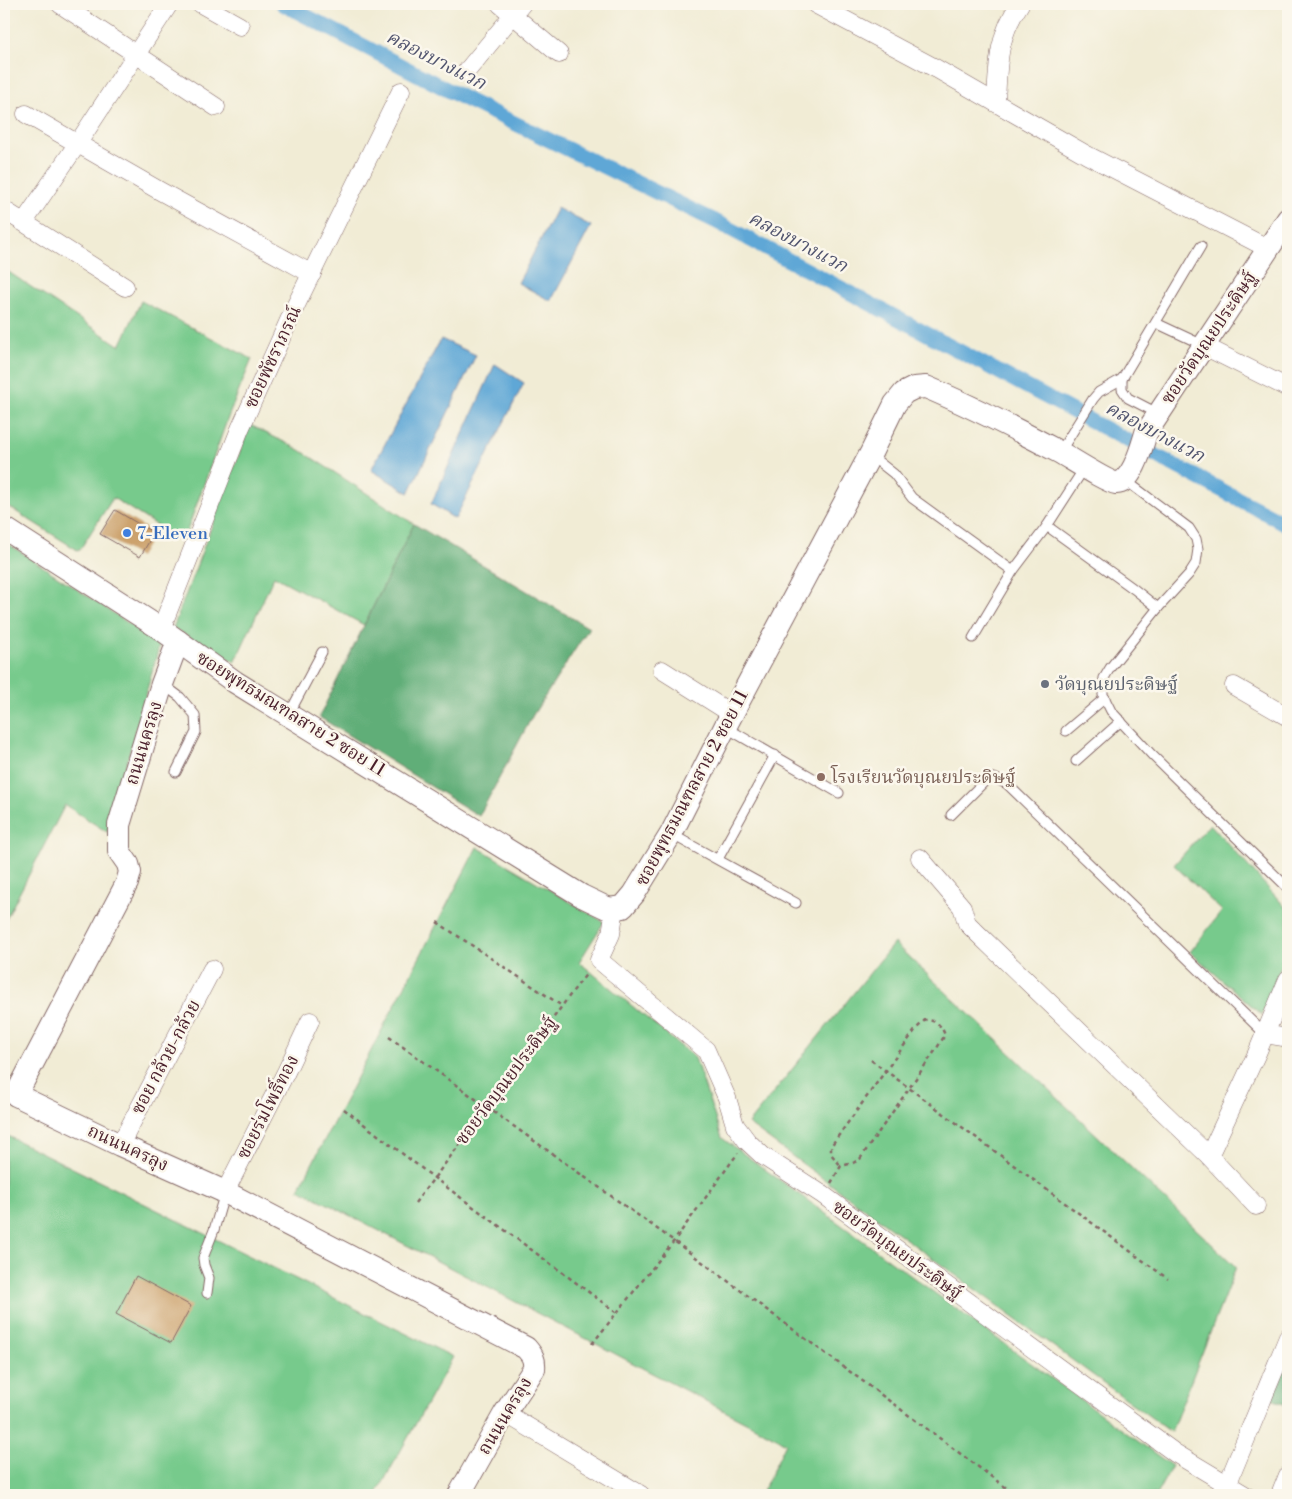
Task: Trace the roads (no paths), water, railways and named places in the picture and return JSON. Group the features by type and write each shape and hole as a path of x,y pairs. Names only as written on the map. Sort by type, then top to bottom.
{"street":[{"path":"60,4 216,107"},
{"path":"24,222 169,4"},
{"path":"201,4 240,26"},
{"path":"815,4 938,69 996,104 1087,154 1269,248"},
{"path":"996,104 999,58 1003,35 1020,4"},
{"path":"466,72 512,8 559,54"},
{"name":"ซอยพัชราภรณ์","path":"169,635 240,429 296,305 401,91"},
{"path":"26,114 160,191 312,274"},
{"path":"4,210 125,288"},
{"name":"ซอยวัดบุณยประดิษฐ์","path":"1125,480 1137,460 1146,433 1288,219"},
{"path":"1204,346 1288,388"},
{"name":"ซอยพุทธมณฑลสาย 2 ซอย 11","path":"4,528 169,635 235,682 582,896 609,909 623,907 634,894 671,834 728,721 870,455 895,404 904,393 914,388 926,387 1065,444 1085,467 1116,483 1125,480"},
{"name":"ถนนนครลุง","path":"169,635 162,684 119,825 119,851 128,864 130,872 127,883 10,1092 120,1145 225,1192 526,1348 533,1357 534,1369 505,1413 458,1495"},
{"path":"662,670 728,721"},
{"path":"1234,686 1288,717"},
{"path":"920,858 962,907 967,923 1209,1156 1256,1206"},
{"name":"ซอยวัดบุณยประดิษฐ์","path":"615,908 611,934 598,960 706,1050 727,1098 735,1125 747,1141 763,1156 822,1196 1176,1453 1245,1495"},
{"name":"ซอย กล้วย-กล้วย","path":"120,1145 212,969"},
{"path":"1209,1156 1288,979"},
{"name":"ซอยร่มโพธิ์ทอง","path":"225,1192 310,1021"},
{"path":"1265,1034 1288,1038"},
{"path":"1228,1485 1288,1337"},
{"path":"505,1413 641,1495"},
{"path":"1280,1495 1288,1476"}],"lane":[{"path":"1159,414 1128,398 1122,389 1122,380 1201,246"},
{"path":"1156,323 1204,346"},
{"path":"1065,444 1084,412 1099,392 1122,380"},
{"path":"870,455 894,474 912,498 1013,571"},
{"path":"974,638 1013,571 1047,526 1085,467"},
{"path":"1125,480 1189,528 1196,539 1198,549 1196,563 1189,574 1158,608 1110,668 1104,678 1105,698 1111,712 1152,755 1288,888"},
{"path":"1047,526 1158,608"},
{"path":"289,714 322,652"},
{"path":"162,684 180,697 195,715 196,732 176,772"},
{"path":"1066,731 1105,698"},
{"path":"728,721 776,755 839,793"},
{"path":"1076,762 1121,722"},
{"path":"718,860 776,755"},
{"path":"950,815 988,778 994,778 1007,784 1265,1034"},
{"path":"671,834 796,903"},
{"path":"207,1294 209,1278 203,1258 214,1230 225,1192"}],"water":[{"path":"557,208 591,226 551,301 518,283"},
{"path":"441,339 476,355 409,493 371,470"},
{"path":"495,364 524,383 455,519 431,504"}],"waterway":[{"name":"คลองบางแวก","path":"283,4 469,101 715,221 1288,525"}],"place":[{"name":"7-Eleven","path":"127,533"},
{"name":"วัดบุณยประดิษฐ์","path":"1045,684"},
{"name":"โรงเรียนวัดบุณยประดิษฐ์","path":"821,777"}]}
